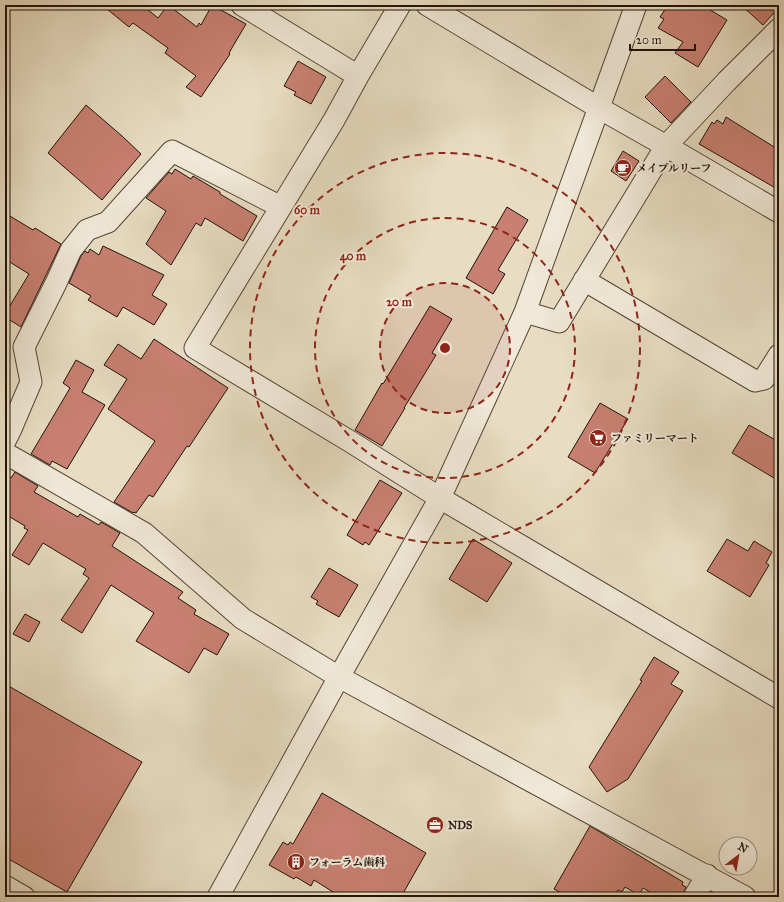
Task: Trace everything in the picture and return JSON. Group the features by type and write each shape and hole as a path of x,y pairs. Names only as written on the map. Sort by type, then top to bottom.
{"street":[{"path":"242,5 358,76"},
{"path":"400,5 334,120 195,348 440,498 779,698"},
{"path":"427,5 599,108 779,212"},
{"path":"218,897 339,677 440,498 525,312 636,5"},
{"path":"525,312 559,322 666,146 727,81 779,29"},
{"path":"5,441 31,382 24,347 71,250 87,230 108,222 172,151 281,207"},
{"path":"584,280 755,381 764,379 779,355"},
{"path":"5,453 144,533 243,619 339,677 707,875 745,897"},
{"path":"694,897 707,875"},
{"path":"5,886 24,897"}],"building":[{"path":"102,5 148,5 146,8 158,18 168,5 197,27 199,23 201,25 212,5 246,24 229,53 230,54 201,97 186,87 196,76 165,53 168,48 133,23 129,27"},
{"path":"668,5 702,5 727,20 698,67 675,53 683,42 658,28 664,19 660,17"},
{"path":"741,5 779,5 779,7 763,25"},
{"path":"298,61 326,77 311,104 294,95 296,92 284,86"},
{"path":"665,76 691,102 671,123 645,97"},
{"path":"86,105 141,154 102,200 48,153"},
{"path":"726,117 779,150 779,190 699,144 712,122 714,124 717,120 723,124"},
{"name":"メイプルリーフ","path":"623,151 639,161 626,181 611,171"},
{"path":"175,169 191,179 193,176 257,216 243,241 205,218 201,226 196,223 171,265 146,244 166,211 146,198 169,172 172,174"},
{"path":"507,207 528,220 498,270 505,274 493,294 466,278"},
{"path":"5,213 33,230 35,228 61,244 21,327 5,317 5,314 29,274 5,259"},
{"path":"103,246 164,275 152,295 167,304 154,325 123,307 117,317 88,300 91,296 69,283 81,256 85,251 88,253 90,249 99,255"},
{"path":"430,306 452,319 432,353 436,355 382,446 355,430 382,383 383,384"},
{"path":"154,339 228,388 189,447 187,446 153,497 149,495 136,513 133,513 114,502 155,441 108,409 127,379 104,365 118,344 141,359"},
{"path":"76,360 94,370 82,392 105,405 67,469 52,461 50,465 31,454 70,388 63,383"},
{"name":"ファミリーマート","path":"600,403 628,419 595,473 568,457"},
{"path":"749,425 779,442 779,481 732,453"},
{"path":"15,472 38,486 34,492 78,517 80,514 99,525 101,522 120,533 112,546 183,592 178,598 196,610 194,614 229,634 217,655 204,648 189,673 136,641 154,613 111,585 82,633 61,620 89,578 83,574 86,569 43,543 29,565 12,555 28,530 24,528 25,526 5,514 5,474 11,478"},
{"path":"380,480 402,493 369,545 365,542 363,545 347,535"},
{"path":"473,539 512,563 487,602 449,579"},
{"path":"727,539 748,551 754,541 772,552 766,563 769,565 750,597 707,571"},
{"path":"329,568 358,585 339,617 316,604 318,601 311,597"},
{"path":"25,614 40,622 29,642 13,634"},
{"path":"654,657 679,672 671,684 683,691 628,779 607,792 589,767 642,681 640,680"},
{"path":"5,684 142,762 67,892 5,857"},
{"path":"322,793 426,853 401,897 341,897 314,880 311,886 296,877 294,879 269,865 283,842 288,845 290,842 293,844"},
{"path":"590,826 683,882 682,885 686,887 682,897 659,897 643,888 639,895 625,887 622,892 618,890 614,897 568,897 554,889"}],"place":[{"name":"メイプルリーフ","path":"623,168"},
{"name":"ファミリーマート","path":"598,438"},
{"name":"NDS","path":"435,825"},
{"name":"フォーラム歯科","path":"296,862"}]}
